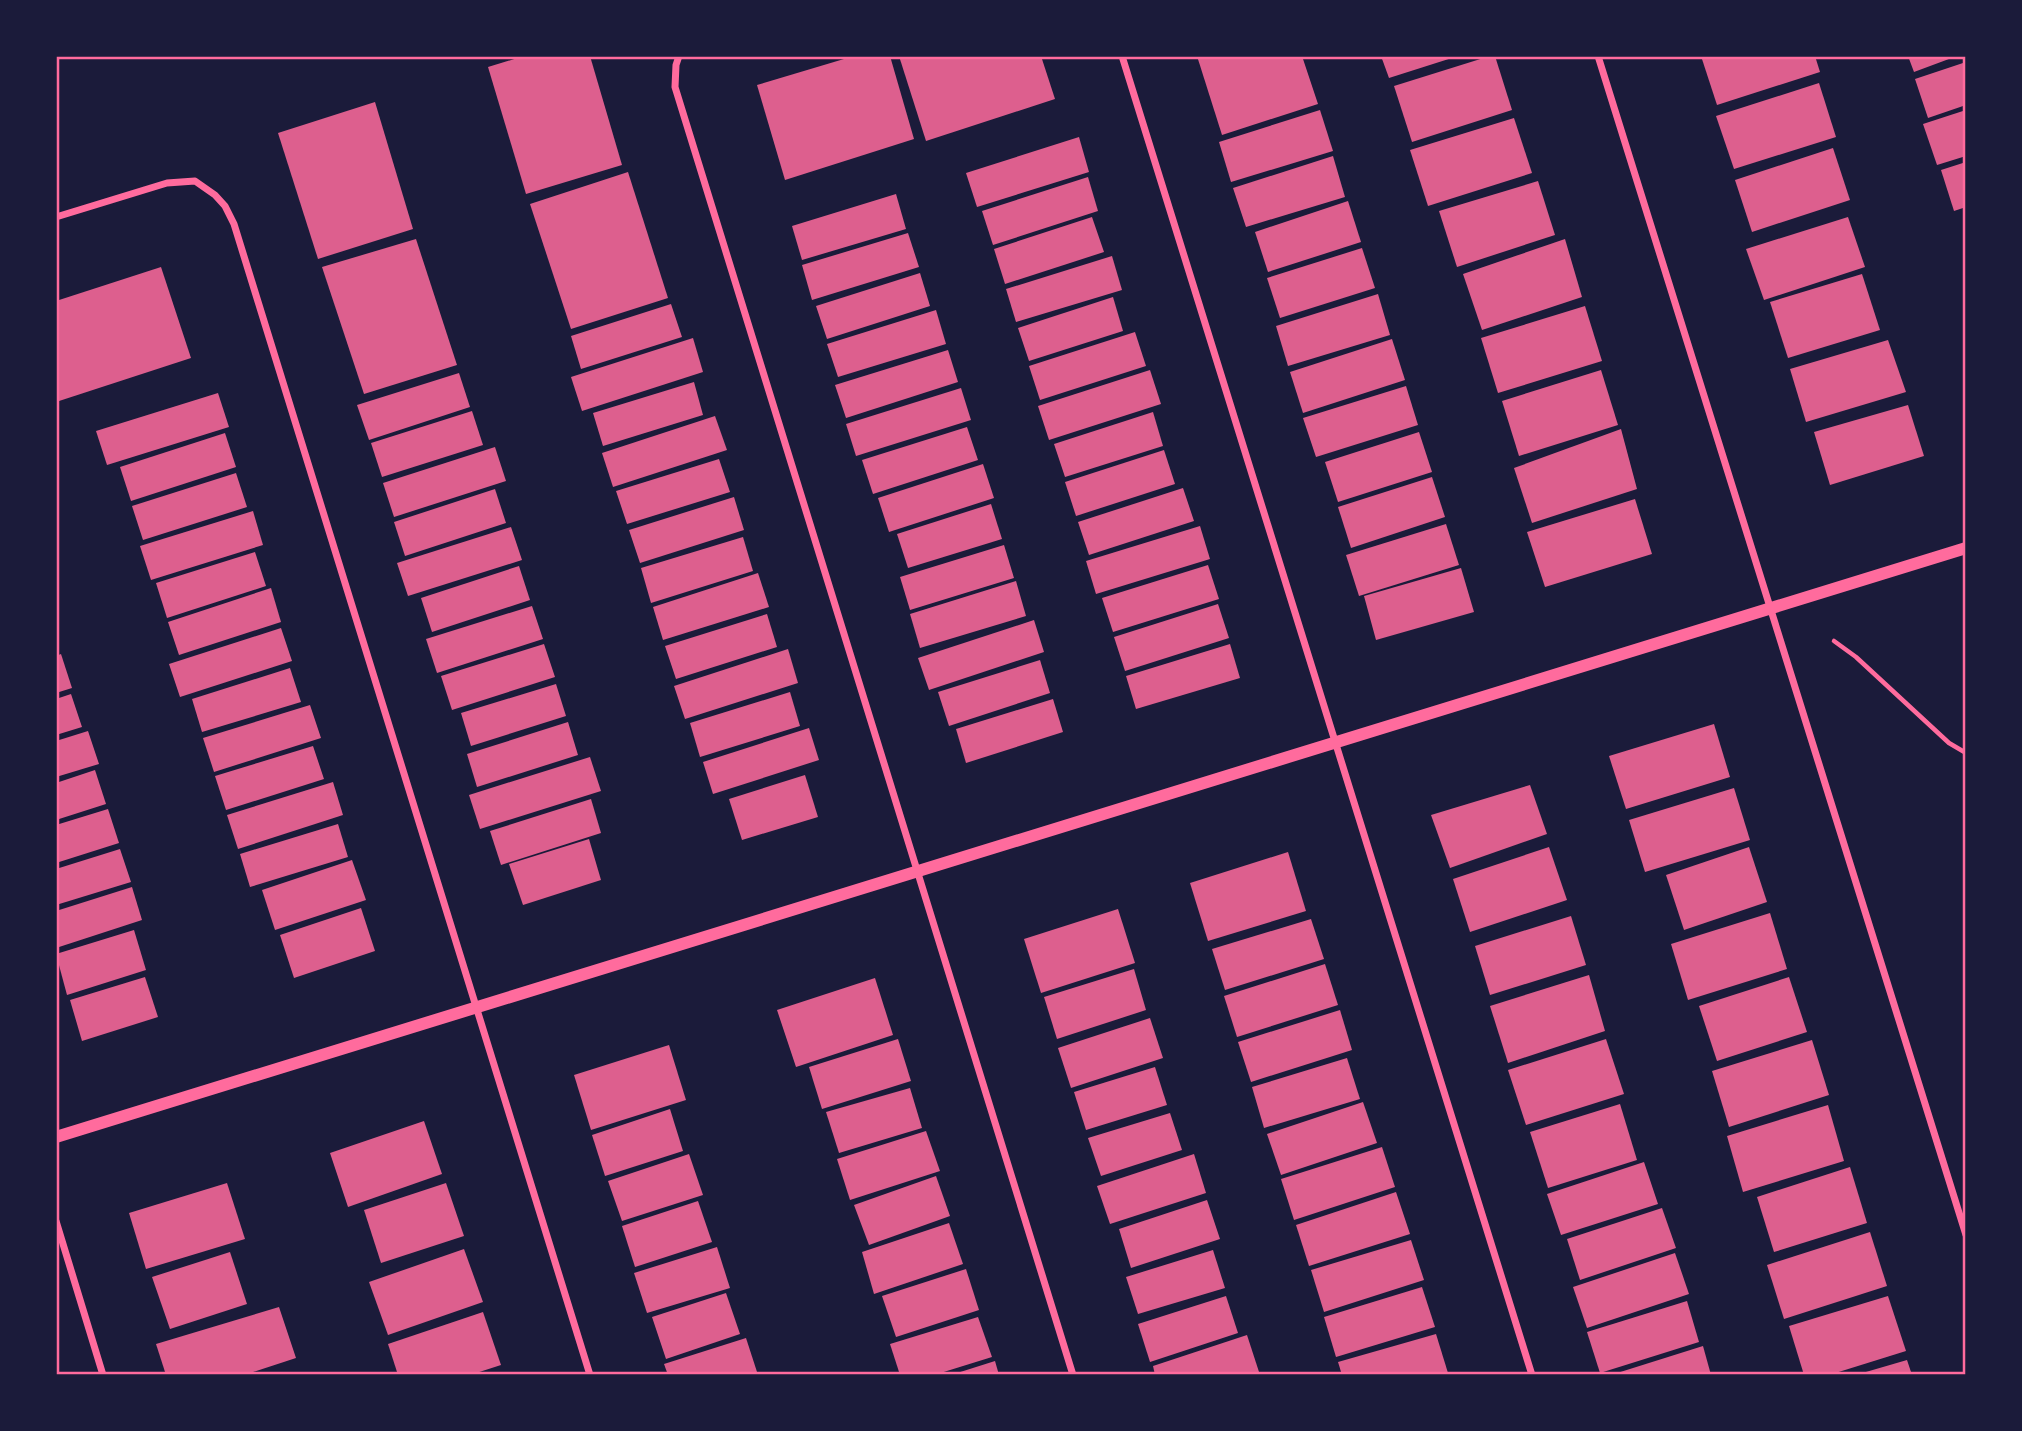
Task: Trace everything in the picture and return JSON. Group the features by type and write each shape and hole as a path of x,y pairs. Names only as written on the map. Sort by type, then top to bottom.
{"street":[{"path":"679,56 675,87 1073,1375"},
{"path":"1122,56 1532,1375"},
{"path":"1598,56 1966,1235"},
{"path":"56,217 167,183 195,181 225,206 234,224 590,1375"},
{"path":"56,1137 1966,548"},
{"path":"56,1221 103,1375"}],"path":[{"path":"1834,641 1856,657 1949,743 1966,753"}],"building":[{"path":"524,56 590,56 622,165 526,194 488,67"},
{"path":"854,56 890,56 914,139 785,180 757,85"},
{"path":"899,56 1041,56 1055,99 926,141"},
{"path":"1197,56 1302,56 1318,104 1222,135"},
{"path":"1381,56 1454,56 1455,57 1389,78"},
{"path":"1495,56 1512,110 1412,142 1394,86"},
{"path":"1701,56 1815,56 1820,72 1717,105"},
{"path":"1908,56 1957,56 1914,72"},
{"path":"1966,62 1966,105 1928,118 1915,79"},
{"path":"1819,83 1836,137 1734,169 1716,116"},
{"path":"375,102 413,229 318,259 278,133"},
{"path":"1320,110 1333,151 1231,182 1219,142"},
{"path":"1966,110 1966,156 1937,165 1923,124"},
{"path":"1514,118 1532,173 1428,206 1410,150"},
{"path":"1079,137 1089,172 977,207 966,173"},
{"path":"1833,148 1850,200 1752,232 1735,180"},
{"path":"1333,156 1345,197 1246,227 1233,188"},
{"path":"1966,162 1966,207 1954,211 1941,170"},
{"path":"628,172 668,298 571,329 530,204"},
{"path":"1088,177 1098,211 993,245 982,211"},
{"path":"1538,181 1555,235 1457,267 1439,211"},
{"path":"896,194 906,229 802,260 792,226"},
{"path":"1348,201 1361,242 1268,272 1255,232"},
{"path":"1092,217 1104,252 1005,284 994,249"},
{"path":"1848,217 1865,267 1764,300 1746,249"},
{"path":"908,233 919,267 812,300 802,265"},
{"path":"416,239 457,365 364,394 322,267"},
{"path":"1565,239 1582,297 1482,330 1463,274"},
{"path":"1362,248 1375,288 1280,318 1267,278"},
{"path":"1112,256 1122,290 1016,322 1006,289"},
{"path":"161,267 191,358 56,402 56,301"},
{"path":"920,273 930,306 827,339 816,306"},
{"path":"1862,274 1880,330 1788,358 1770,302"},
{"path":"1378,294 1390,335 1288,366 1276,326"},
{"path":"1113,297 1123,331 1029,361 1018,328"},
{"path":"671,304 682,337 581,369 571,336"},
{"path":"1585,306 1602,361 1498,393 1481,338"},
{"path":"936,310 946,344 838,377 827,344"},
{"path":"1135,332 1146,366 1040,400 1029,366"},
{"path":"693,338 703,372 582,411 571,377"},
{"path":"1392,339 1405,380 1303,413 1290,372"},
{"path":"1888,340 1906,392 1806,422 1790,369"},
{"path":"948,350 958,382 846,418 835,385"},
{"path":"1150,370 1161,404 1049,440 1038,406"},
{"path":"1601,370 1618,425 1519,456 1502,401"},
{"path":"459,373 470,407 369,440 357,405"},
{"path":"694,382 703,415 603,446 593,413"},
{"path":"1406,386 1418,425 1316,457 1303,418"},
{"path":"961,388 971,420 856,456 846,424"},
{"path":"218,393 229,427 107,465 96,431"},
{"path":"1908,405 1924,456 1830,485 1814,432"},
{"path":"472,411 483,445 382,477 371,443"},
{"path":"1153,412 1163,446 1065,477 1054,444"},
{"path":"715,416 727,450 613,487 602,453"},
{"path":"967,427 978,460 873,494 862,460"},
{"path":"1621,429 1637,489 1532,523 1514,468"},
{"path":"1419,432 1432,472 1338,502 1325,462"},
{"path":"225,433 236,467 131,501 120,467"},
{"path":"495,447 506,481 394,517 383,483"},
{"path":"1164,450 1175,484 1076,516 1065,482"},
{"path":"719,459 730,492 627,524 616,491"},
{"path":"983,464 994,498 889,532 878,498"},
{"path":"236,473 247,507 143,540 132,506"},
{"path":"1432,477 1445,517 1351,548 1338,507"},
{"path":"1183,488 1194,521 1089,555 1078,522"},
{"path":"495,489 506,523 405,556 394,522"},
{"path":"734,497 744,530 640,563 629,530"},
{"path":"1635,499 1652,554 1545,587 1527,532"},
{"path":"991,504 1002,539 908,568 897,534"},
{"path":"253,511 263,545 151,580 140,546"},
{"path":"1446,524 1459,565 1359,596 1346,555"},
{"path":"1200,526 1210,559 1096,594 1086,561"},
{"path":"511,527 522,560 408,596 397,563"},
{"path":"743,537 753,571 651,603 641,568"},
{"path":"1004,545 1014,578 910,610 900,577"},
{"path":"255,552 266,586 167,618 156,583"},
{"path":"1208,565 1219,599 1113,632 1102,598"},
{"path":"519,566 530,600 432,632 421,598"},
{"path":"1461,568 1474,612 1376,640 1364,596"},
{"path":"758,573 769,607 663,640 653,607"},
{"path":"1016,581 1026,616 920,648 910,614"},
{"path":"271,588 281,622 179,655 168,622"},
{"path":"1218,604 1229,638 1125,671 1114,637"},
{"path":"532,606 543,639 437,673 426,639"},
{"path":"767,614 777,647 676,679 665,646"},
{"path":"1034,620 1044,652 929,690 918,658"},
{"path":"281,628 292,661 180,697 169,664"},
{"path":"544,644 555,677 452,710 441,676"},
{"path":"1230,644 1240,678 1136,709 1126,676"},
{"path":"788,649 798,683 685,719 674,686"},
{"path":"61,654 72,688 56,693 56,656"},
{"path":"1040,660 1050,693 949,726 938,692"},
{"path":"290,668 301,702 202,732 192,699"},
{"path":"556,684 566,716 471,746 461,713"},
{"path":"790,692 800,726 700,757 690,723"},
{"path":"71,694 82,727 56,735 56,699"},
{"path":"1053,699 1063,732 966,763 956,729"},
{"path":"310,705 321,738 214,772 203,738"},
{"path":"568,722 578,755 477,787 467,754"},
{"path":"1714,724 1730,777 1626,809 1609,756"},
{"path":"809,728 819,760 713,794 703,762"},
{"path":"88,731 99,764 56,777 56,741"},
{"path":"313,746 324,779 226,810 215,776"},
{"path":"590,757 601,791 480,829 469,795"},
{"path":"95,770 106,804 56,820 56,783"},
{"path":"805,775 818,817 742,840 729,799"},
{"path":"333,782 343,815 238,849 227,815"},
{"path":"1530,785 1547,834 1450,868 1431,815"},
{"path":"1734,788 1750,840 1645,872 1629,820"},
{"path":"591,799 601,833 501,865 490,831"},
{"path":"108,809 119,843 56,863 56,825"},
{"path":"338,824 348,857 250,887 240,854"},
{"path":"589,839 601,880 523,905 509,864"},
{"path":"1549,847 1567,900 1470,932 1453,879"},
{"path":"1749,847 1767,902 1684,930 1666,875"},
{"path":"120,849 131,882 56,905 56,869"},
{"path":"1288,852 1306,911 1208,941 1190,883"},
{"path":"352,860 366,900 275,930 262,890"},
{"path":"132,887 142,920 56,948 56,911"},
{"path":"361,908 375,951 294,978 280,935"},
{"path":"1118,909 1135,963 1041,993 1024,939"},
{"path":"1770,913 1787,969 1688,1000 1671,944"},
{"path":"1571,916 1586,965 1490,995 1475,946"},
{"path":"1311,919 1324,959 1225,990 1212,949"},
{"path":"134,930 146,970 67,995 56,954"},
{"path":"1325,964 1338,1005 1237,1037 1224,996"},
{"path":"1134,969 1146,1010 1057,1039 1044,997"},
{"path":"1589,975 1605,1031 1508,1063 1490,1006"},
{"path":"145,977 158,1017 82,1041 70,1000"},
{"path":"1789,977 1807,1032 1717,1061 1699,1006"},
{"path":"875,978 893,1035 796,1067 777,1010"},
{"path":"1340,1010 1352,1050 1251,1082 1238,1042"},
{"path":"1150,1018 1163,1058 1071,1088 1058,1048"},
{"path":"898,1039 911,1081 822,1109 809,1067"},
{"path":"1606,1039 1624,1094 1526,1125 1508,1070"},
{"path":"1812,1040 1829,1095 1729,1127 1712,1071"},
{"path":"669,1045 686,1100 591,1130 574,1075"},
{"path":"1347,1058 1360,1099 1264,1128 1252,1087"},
{"path":"1155,1067 1167,1105 1086,1130 1074,1092"},
{"path":"910,1088 922,1128 839,1153 826,1112"},
{"path":"1363,1102 1377,1143 1281,1175 1267,1134"},
{"path":"1620,1104 1637,1160 1548,1188 1530,1132"},
{"path":"1828,1105 1844,1161 1743,1192 1727,1136"},
{"path":"670,1109 683,1151 605,1176 592,1135"},
{"path":"1170,1113 1182,1150 1101,1176 1088,1138"},
{"path":"424,1121 442,1174 348,1207 330,1153"},
{"path":"926,1131 940,1171 850,1200 837,1159"},
{"path":"1382,1147 1395,1187 1294,1220 1281,1179"},
{"path":"689,1154 703,1195 622,1221 608,1181"},
{"path":"1194,1154 1206,1193 1110,1224 1097,1186"},
{"path":"1644,1162 1658,1204 1561,1235 1547,1194"},
{"path":"1850,1167 1867,1223 1774,1252 1757,1197"},
{"path":"936,1176 950,1216 869,1245 854,1205"},
{"path":"227,1183 245,1239 146,1269 129,1213"},
{"path":"446,1183 464,1236 381,1263 364,1210"},
{"path":"1396,1192 1410,1234 1309,1266 1296,1225"},
{"path":"1207,1200 1220,1239 1131,1268 1119,1229"},
{"path":"698,1201 712,1242 635,1267 622,1226"},
{"path":"1662,1208 1676,1248 1580,1280 1567,1239"},
{"path":"949,1223 963,1264 874,1294 862,1252"},
{"path":"1870,1232 1887,1286 1784,1319 1767,1265"},
{"path":"1411,1240 1424,1280 1324,1312 1311,1270"},
{"path":"717,1247 730,1288 647,1313 634,1273"},
{"path":"464,1249 483,1302 388,1335 369,1282"},
{"path":"1213,1250 1225,1288 1138,1314 1126,1277"},
{"path":"230,1252 247,1304 170,1329 152,1277"},
{"path":"1675,1253 1689,1294 1587,1328 1573,1287"},
{"path":"966,1269 979,1310 896,1337 882,1296"},
{"path":"1422,1287 1435,1327 1336,1357 1324,1317"},
{"path":"726,1293 740,1334 666,1359 652,1317"},
{"path":"1226,1296 1238,1333 1150,1362 1138,1324"},
{"path":"1888,1296 1906,1351 1829,1375 1804,1375 1789,1326"},
{"path":"1687,1301 1699,1342 1600,1373 1587,1332"},
{"path":"279,1307 296,1358 244,1375 166,1375 156,1344"},
{"path":"483,1312 501,1365 470,1375 398,1375 388,1344"},
{"path":"978,1317 992,1357 934,1375 900,1375 890,1344"},
{"path":"1436,1334 1448,1373 1342,1375 1338,1362"},
{"path":"1247,1335 1260,1375 1155,1375 1153,1366"},
{"path":"746,1338 758,1375 668,1375 664,1364"},
{"path":"1703,1346 1711,1375 1614,1375 1614,1374"},
{"path":"1907,1360 1912,1375 1859,1375 1859,1374"},
{"path":"995,1361 999,1375 954,1375 954,1374"}]}
